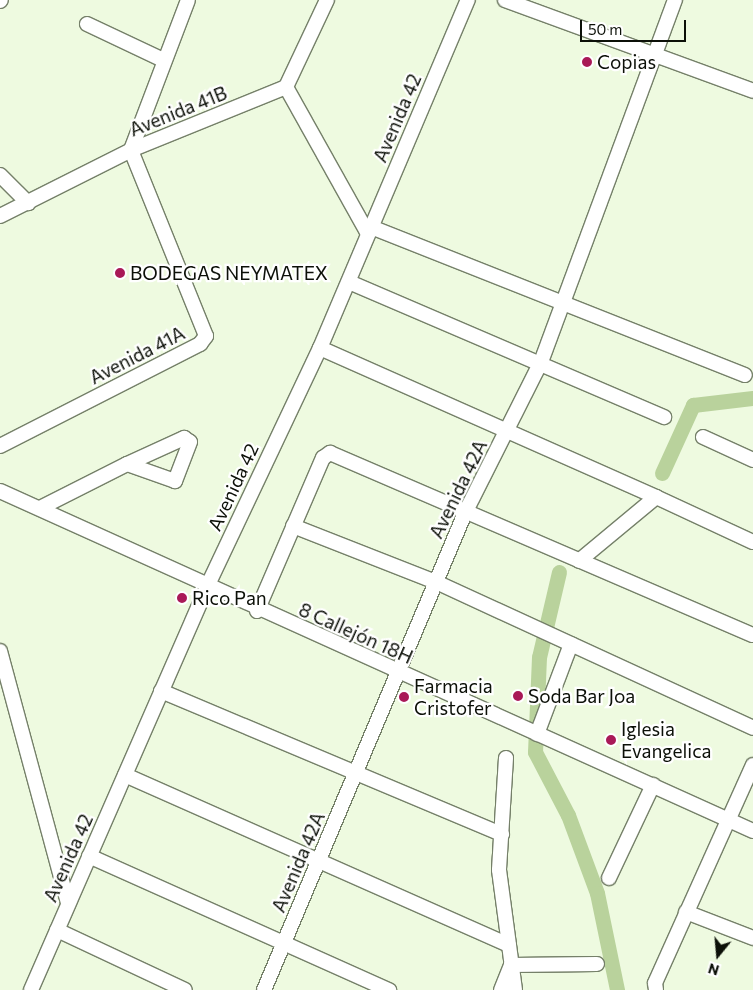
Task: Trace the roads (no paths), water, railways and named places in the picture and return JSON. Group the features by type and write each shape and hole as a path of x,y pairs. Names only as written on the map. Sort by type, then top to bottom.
{"street":[{"path":"131,150 163,60 188,0"},
{"path":"327,0 286,87 369,231 564,303 744,375"},
{"name":"Avenida 42","path":"31,990 207,586 320,348 468,0"},
{"path":"505,0 753,91"},
{"name":"Avenida 42A","path":"264,990 399,672 464,513 507,432 541,362 656,56 675,0"},
{"path":"87,24 163,60"},
{"name":"Avenida 41B","path":"0,216 131,150 286,87"},
{"name":"Avenida 41A","path":"0,446 200,344 206,336 131,150"},
{"path":"0,175 28,203"},
{"path":"349,282 541,362 664,417"},
{"path":"320,348 753,542"},
{"path":"703,438 753,460"},
{"path":"257,611 323,458 330,453 464,513 753,635"},
{"path":"40,508 127,464"},
{"name":"8 Callejón 18H","path":"0,491 40,508 257,611 399,672 753,831"},
{"path":"579,561 656,497"},
{"path":"293,526 436,582 753,728"},
{"path":"537,734 571,644"},
{"path":"0,651 68,903"},
{"path":"161,691 502,834"},
{"path":"506,758 499,870 515,990"},
{"path":"656,990 655,983 686,912 730,821 753,765"},
{"path":"125,775 508,946"},
{"path":"609,878 653,785"},
{"path":"89,856 285,940 389,990"},
{"path":"686,912 753,938"},
{"path":"57,930 185,990"},
{"path":"512,965 597,964"},
{"path":"501,990 512,965"}],"waterway":[{"path":"662,473 693,405 753,398"},
{"path":"559,572 539,657 535,752 568,815 597,893 617,990"}],"place":[{"name":"Copias","path":"587,62"},
{"name":"BODEGAS NEYMATEX","path":"120,273"},
{"name":"Rico Pan","path":"182,598"},
{"name":"Soda Bar Joa","path":"518,696"},
{"name":"Farmacia Cristofer","path":"404,697"},
{"name":"Iglesia Evangelica","path":"611,740"}]}
